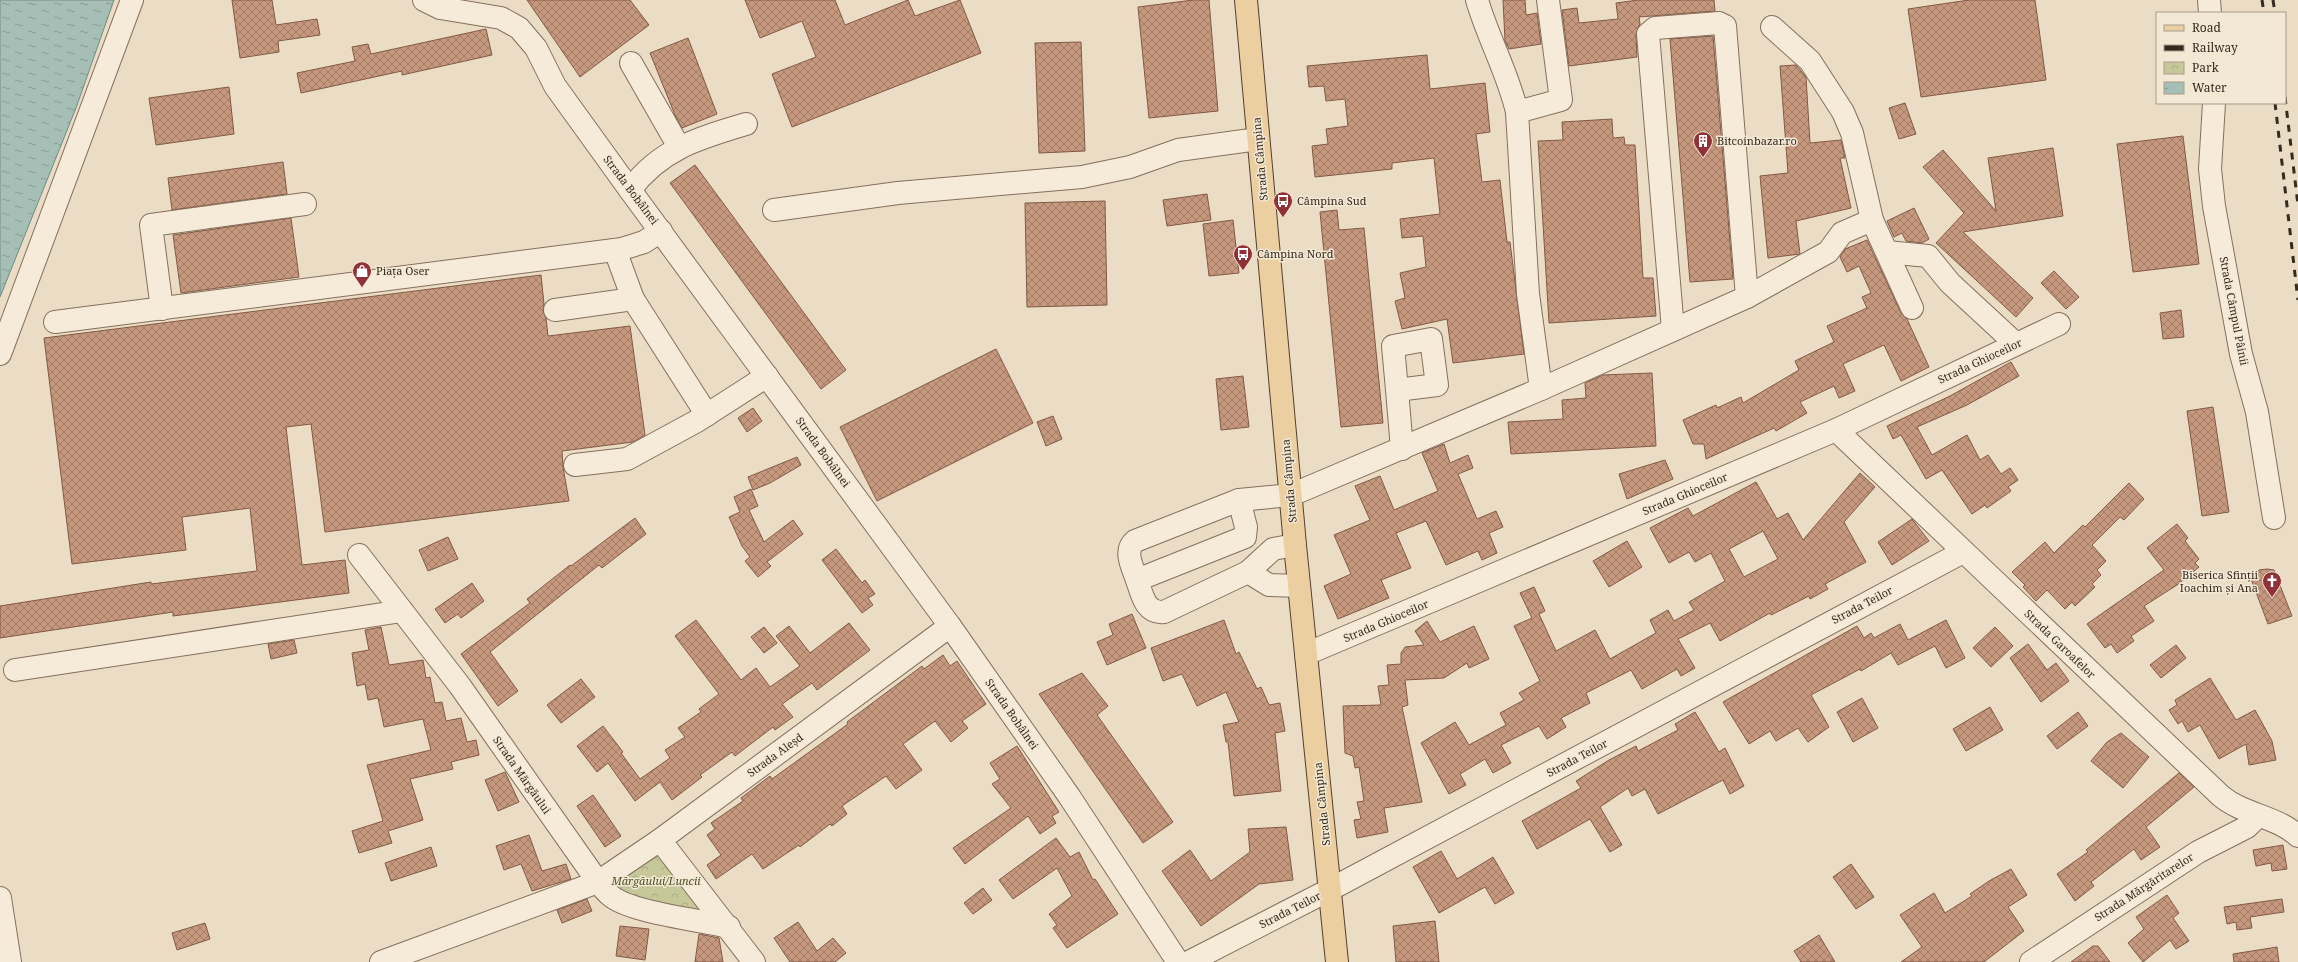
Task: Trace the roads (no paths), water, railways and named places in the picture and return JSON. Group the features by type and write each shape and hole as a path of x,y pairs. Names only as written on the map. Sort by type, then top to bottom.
{"main road":[{"name":"Strada Câmpina","path":"1246,0 1295,545 1331,890 1337,962"}],"street":[{"path":"0,354 132,0"},
{"name":"Strada Bobâlnei","path":"424,0 440,8 501,18 520,28 536,48 555,86 950,626 1069,796 1178,962"},
{"path":"1477,0 1485,26 1511,87 1517,112 1528,294 1541,389"},
{"path":"1517,112 1561,100 1548,0"},
{"path":"2209,0 2210,12"},
{"path":"1673,330 1648,34 1655,28 1719,23 1726,26 1747,297"},
{"path":"1772,27 1810,61 1843,112 1852,133 1872,220 1912,308"},
{"path":"631,63 679,147"},
{"name":"Strada Câmpul Pâinii","path":"2214,104 2210,169 2214,206 2241,354 2261,433 2274,518"},
{"path":"630,190 640,177 679,147 746,124"},
{"path":"774,210 898,193 1082,177 1130,167 1178,150 1258,139"},
{"path":"162,309 151,225 305,204"},
{"path":"1295,545 1273,549 1248,572 1170,610 1159,613 1154,612 1146,604 1129,553 1130,547 1135,541 1239,500 1291,495 1541,389 1747,297 1828,252 1842,233 1872,220"},
{"path":"56,322 615,250 644,242 661,231"},
{"path":"615,250 633,299 707,415"},
{"path":"1887,252 1928,256 1950,283 2016,344"},
{"path":"555,310 633,299"},
{"name":"Strada Ghioceilor","path":"1306,654 1836,430 2059,324"},
{"path":"575,465 626,459 707,415 768,376"},
{"path":"1397,390 1402,449"},
{"name":"Strada Garoafelor","path":"1836,430 2221,796 2243,811 2286,827 2298,836"},
{"path":"1137,580 1244,537 1246,527 1239,500"},
{"name":"Strada Teilor","path":"1189,962 1331,890 1963,552"},
{"name":"Strada Mărgăului","path":"359,555 460,686 598,882 611,896 625,903 670,916 729,927"},
{"path":"1248,572 1269,586 1299,586"},
{"path":"15,670 402,611"},
{"name":"Strada Aleșd","path":"381,962 598,882 660,840 950,626"},
{"name":"Strada Mărgăritarelor","path":"2031,962 2198,852 2248,828 2258,816"},
{"path":"660,840 729,927 754,962"},
{"path":"0,898 10,962"}],"water":[{"path":"0,0 114,0 76,108 0,297"}],"railway":[{"path":"2262,0 2264,12"},
{"path":"2273,0 2275,12"},
{"path":"2275,104 2298,300"},
{"path":"2286,104 2298,205"}],"place":[{"name":"Bitcoinbazar.ro","path":"1703,158"},
{"name":"Câmpina Sud","path":"1283,218"},
{"name":"Câmpina Nord","path":"1243,271"},
{"name":"Piața Oser","path":"362,288"},
{"name":"Biserica Sfinții Ioachim și Ana","path":"2272,598"}],"park label":[{"name":"Mărgăului/Luncii","path":"656,881"}]}
